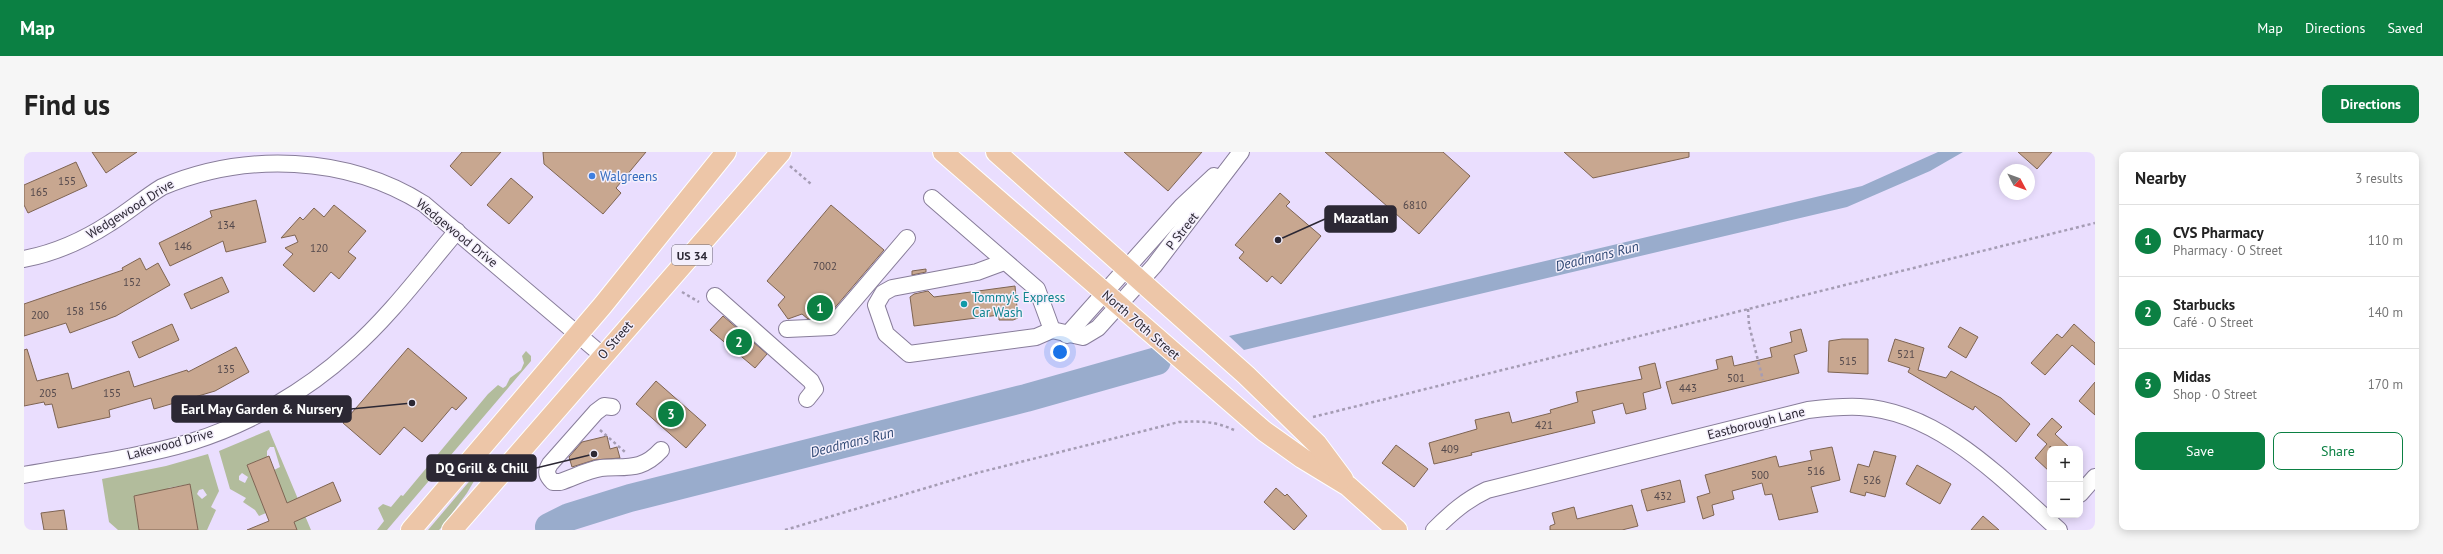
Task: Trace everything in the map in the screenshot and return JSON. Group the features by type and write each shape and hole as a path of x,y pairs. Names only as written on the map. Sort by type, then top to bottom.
{"main road":[{"name":"US 34","path":"411,530 578,335 726,152"},
{"name":"North 70th Street","path":"943,152 1118,306 1264,430 1302,458 1348,486 1397,530"},
{"name":"North 70th Street","path":"996,152 1141,280 1317,444 1348,486"},
{"name":"O Street","path":"452,530 602,355 785,159"}],"street":[{"name":"P Street","path":"1059,333 1103,293 1182,206 1240,152"},
{"name":"P Street","path":"1059,333 1083,337 1098,328 1141,280 1198,210 1240,152"},
{"name":"Wedgewood Drive","path":"24,259 54,251 86,238 111,223 164,186 190,173 231,161 264,156 317,160 363,173 394,186 418,200 457,231 602,355"},
{"path":"932,198 1004,262 1037,289 1059,333 909,354 886,334 876,305 884,293 892,288 977,272 1004,262"},
{"name":"Lakewood Drive","path":"24,475 174,446 228,428 261,413 315,379 352,350 374,328 457,231"},
{"path":"787,329 831,326 907,238"},
{"path":"715,296 811,381 815,389 807,400"},
{"path":"612,407 604,406 596,412 550,464 546,470 548,477 553,482 560,482 602,468 640,465 651,461 661,450"},
{"name":"Eastborough Lane","path":"1434,530 1451,512 1470,498 1488,490 1808,410 1836,407 1861,407 1890,412 1943,433 1968,450 2055,525"},
{"path":"2083,491 2095,477"}],"path":[{"path":"785,159 811,184"},
{"path":"1306,419 2095,223"},
{"path":"681,292 699,302"},
{"path":"1748,309 1749,325 1763,380"},
{"path":"785,530 972,474 1179,422 1203,420 1219,423 1238,432"},
{"path":"596,427 627,453"}],"green space":[{"path":"526,351 531,356 531,361 387,530 377,530 384,521 378,508 383,504 391,507 401,495 403,496 488,394 498,385 503,388 506,386 510,378 521,370 524,363 522,356"},
{"path":"269,430 311,530 297,530 274,470 280,467 274,447 270,447 267,451 267,457 247,465 266,513 259,516 255,510 243,502 246,498 230,489 219,451","holes":["242,473 248,477 245,483 239,480 239,476"]},
{"path":"208,454 219,491 211,507 216,510 207,530 198,530 190,484 168,488 175,530 156,493 134,496 139,530 118,530 109,522 102,479 166,466","holes":["203,489 207,495 202,499 197,494 199,490"]},
{"path":"484,464 467,493 442,527 439,530 428,530"}],"water":[{"path":"1938,152 1963,152 1930,171 1847,207 1244,350 1229,336 1862,186"}],"building":[{"path":"92,152 137,152 106,173"},
{"path":"462,152 501,152 471,186 450,166"},
{"name":"Walgreens","path":"543,152 646,152 616,188 621,193 603,214 544,164"},
{"path":"1124,152 1202,152 1168,191"},
{"path":"1325,152 1443,152 1470,176 1419,234"},
{"path":"1564,152 1689,152 1689,157 1593,178"},
{"path":"2018,152 2052,152 2037,169 2035,164 2031,164"},
{"path":"76,162 87,186 28,213 24,205 24,185"},
{"path":"511,178 533,197 509,224 487,205"},
{"path":"1280,193 1290,202 1286,206 1321,236 1281,284 1272,276 1267,282 1239,258 1244,252 1235,245"},
{"path":"256,200 266,242 226,252 223,241 170,266 159,243 212,217 210,211"},
{"path":"334,205 366,231 348,252 356,258 339,279 331,272 314,292 283,265 293,254 285,248 298,242 295,235 281,238 300,217 303,220 314,208 324,217"},
{"path":"831,205 884,250 826,318 808,319 802,314 788,319 778,305 785,297 767,281"},
{"path":"140,258 146,270 158,263 170,285 116,316 70,333 66,323 24,336 24,304 123,270 122,268"},
{"path":"926,269 926,272 912,275 912,271"},
{"path":"222,277 229,292 191,309 184,294"},
{"name":"Tommy's Express Car Wash","path":"1015,286 1018,318 1013,320 999,320 999,315 914,326 910,297 914,294 928,291 934,297"},
{"path":"723,316 767,354 755,368 710,330"},
{"path":"172,324 179,340 139,358 132,342"},
{"path":"2074,324 2095,343 2095,365 2072,345 2045,375 2031,363 2057,334 2062,338"},
{"path":"1960,327 1978,337 1966,358 1948,347"},
{"path":"1801,329 1807,351 1794,355 1799,373 1672,404 1666,382 1718,369 1716,360 1732,356 1734,366 1772,357 1770,348 1792,342 1790,332"},
{"path":"1842,339 1868,339 1868,374 1828,372 1829,341"},
{"path":"1895,339 1924,348 1918,370 1946,378 1951,371 2001,398 2030,424 2016,442 1975,406 1973,410 1908,372 1910,368 1888,361"},
{"path":"236,347 249,372 215,391 154,409 151,398 109,410 110,417 58,428 52,404 45,405 44,402 24,406 24,350 27,349 37,381 68,373 72,389 129,371 134,387 187,370 188,372"},
{"path":"408,348 467,398 456,410 452,407 422,442 404,427 380,455 343,423"},
{"path":"1655,363 1661,388 1643,393 1646,409 1626,414 1623,403 1592,411 1595,423 1471,453 1472,455 1434,464 1429,443 1477,429 1475,420 1509,412 1512,423 1551,413 1550,410 1578,402 1576,392 1642,379 1639,367"},
{"path":"656,381 706,425 686,448 636,404"},
{"path":"2095,382 2095,415 2079,401"},
{"path":"2052,418 2062,427 2055,434 2068,446 2047,446 2047,469 2035,458 2047,444 2037,435"},
{"path":"607,436 610,449 617,447 620,458 594,460 572,467 569,457 582,442"},
{"path":"1396,445 1428,469 1414,487 1382,463"},
{"path":"1832,447 1840,480 1811,487 1818,512 1779,520 1772,494 1765,495 1762,483 1732,491 1734,499 1712,505 1714,515 1703,519 1697,497 1710,493 1705,475 1776,456 1779,467 1812,460 1810,451"},
{"path":"1874,451 1896,456 1885,497 1866,492 1865,496 1850,492 1858,464 1869,467"},
{"path":"269,456 287,503 333,482 341,501 294,522 297,530 247,530 269,521 247,465"},
{"path":"1917,465 1951,484 1940,504 1906,484"},
{"path":"1680,480 1685,502 1647,511 1641,490"},
{"path":"190,484 198,530 139,530 134,496"},
{"path":"1276,488 1285,496 1287,494 1307,516 1294,530 1264,502"},
{"path":"1632,505 1638,526 1622,530 1550,530 1550,526 1555,524 1552,513 1574,507 1577,519"},
{"path":"64,510 67,530 44,530 41,513"},
{"path":"1983,516 1999,530 1971,530"}],"waterway":[{"name":"Deadmans Run","path":"549,527 569,517 630,498 1026,398 1157,361"}],"place":[{"name":"Walgreens","path":"592,176"},
{"name":"Mazatlan","path":"1278,240"},
{"name":"Tommy's Express Car Wash","path":"964,304"},
{"name":"CVS Pharmacy","path":"820,308"},
{"name":"Starbucks","path":"739,342"},
{"name":"Earl May Garden & Nursery","path":"412,403"},
{"name":"Midas","path":"671,414"},
{"name":"DQ Grill & Chill","path":"594,454"}]}
